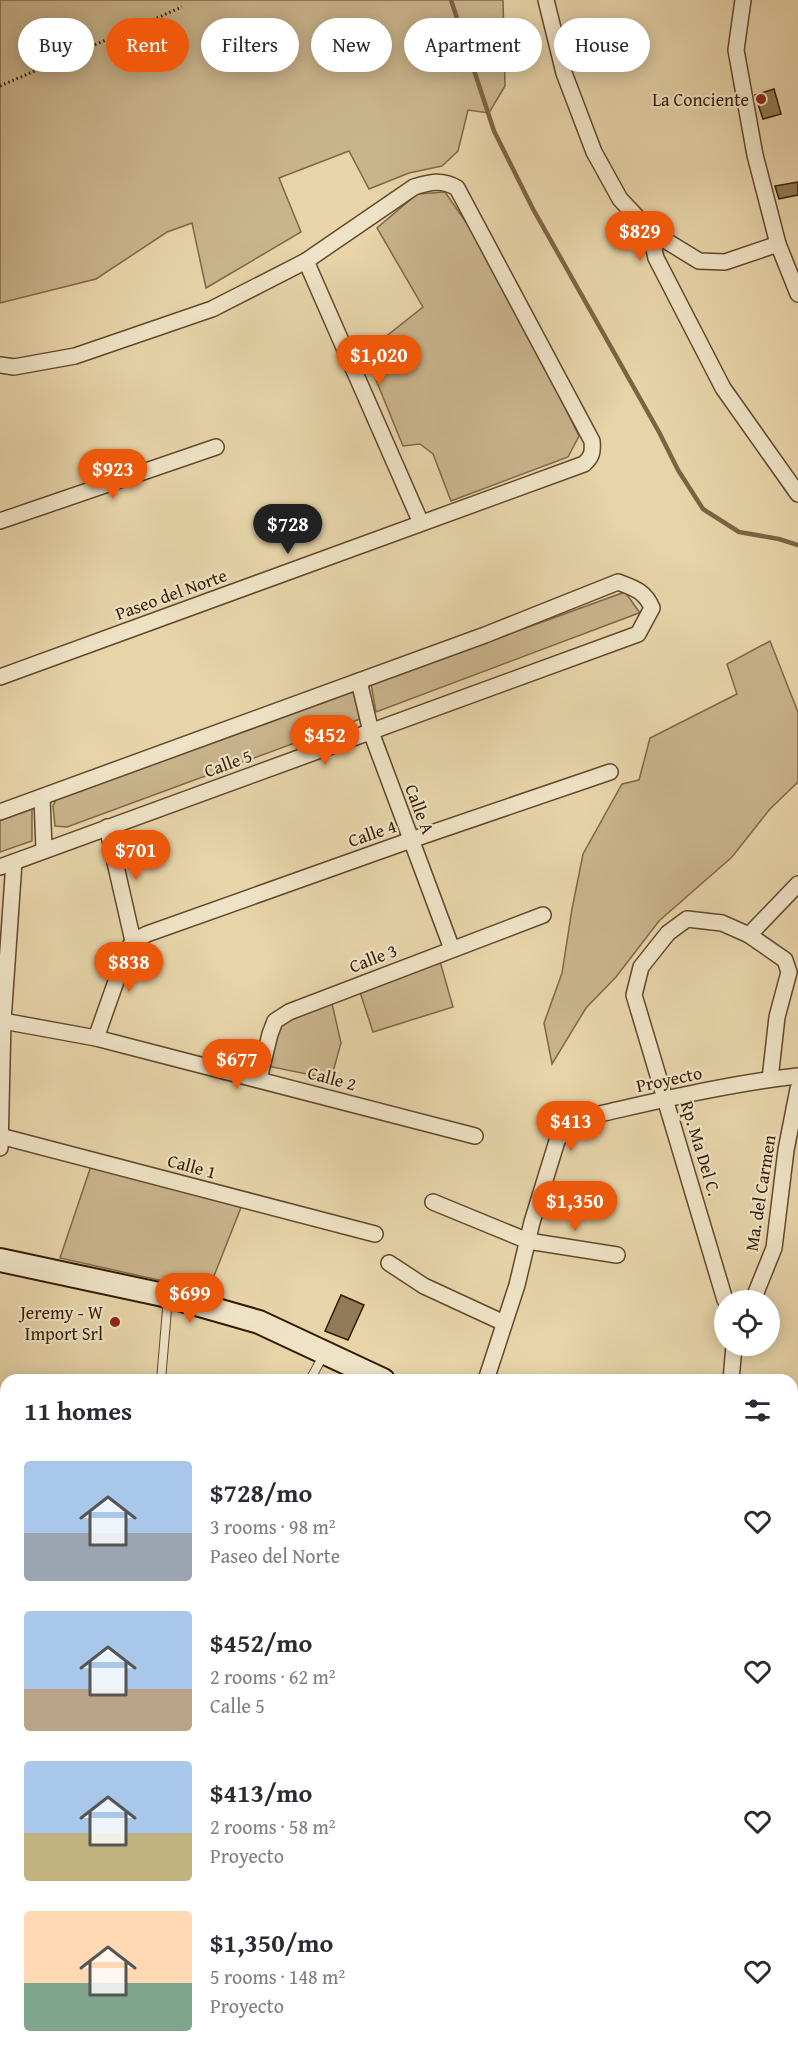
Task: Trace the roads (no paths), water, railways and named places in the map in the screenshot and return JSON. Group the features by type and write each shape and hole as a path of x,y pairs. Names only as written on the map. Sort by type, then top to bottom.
{"street":[{"path":"546,0 564,73 594,152 620,199 650,231 699,261 726,261 778,244"},
{"path":"743,0 736,50 755,155 778,244 798,294"},
{"name":"Paseo del Norte","path":"0,677 584,464 590,458 592,441 458,188 448,182 432,182 414,187 306,261"},
{"path":"650,231 656,258 723,388 795,487"},
{"path":"0,365 14,367 75,356 201,313 306,261 421,523"},
{"path":"0,521 216,447"},
{"name":"Calle 5","path":"7,865 638,634 652,608 648,598 639,589 618,582 485,635 359,681"},
{"path":"0,812 359,681"},
{"name":"Calle A","path":"359,681 371,732 452,949"},
{"name":"Calle 4","path":"133,941 411,840 610,772"},
{"path":"42,797 44,850"},
{"path":"96,1038 126,953 133,941 107,827"},
{"path":"0,1148 7,865"},
{"path":"770,1079 777,1017 789,972 785,960 749,935 798,884"},
{"name":"Calle 3","path":"259,1079 275,1021 289,1012 543,915"},
{"name":"Rp. Ma Del C.","path":"722,1290 634,995 641,967 668,933 687,919 722,923 749,935"},
{"name":"Calle 2","path":"3,1022 96,1038 476,1136"},
{"name":"Proyecto","path":"488,1374 517,1286 550,1162 557,1141 566,1126 577,1119 770,1079 798,1076"},
{"name":"Ma. del Carmen","path":"757,1290 774,1248 786,1150 798,1089"},
{"name":"Calle 1","path":"0,1136 375,1234"},
{"path":"433,1202 528,1241 617,1255"},
{"path":"0,1260 168,1296 259,1322 371,1374"},
{"path":"389,1263 424,1286 504,1323"},
{"path":"732,1374 733,1356"}],"lane":[{"path":"162,1374 168,1296"},
{"path":"313,1374 325,1352"}],"waterway":[{"path":"451,0 494,131 533,209 659,432 678,470 703,509 739,532 798,545"}],"place":[{"name":"La Conciente","path":"761,99"},
{"name":"Jeremy - W Import Srl","path":"115,1322"}]}
